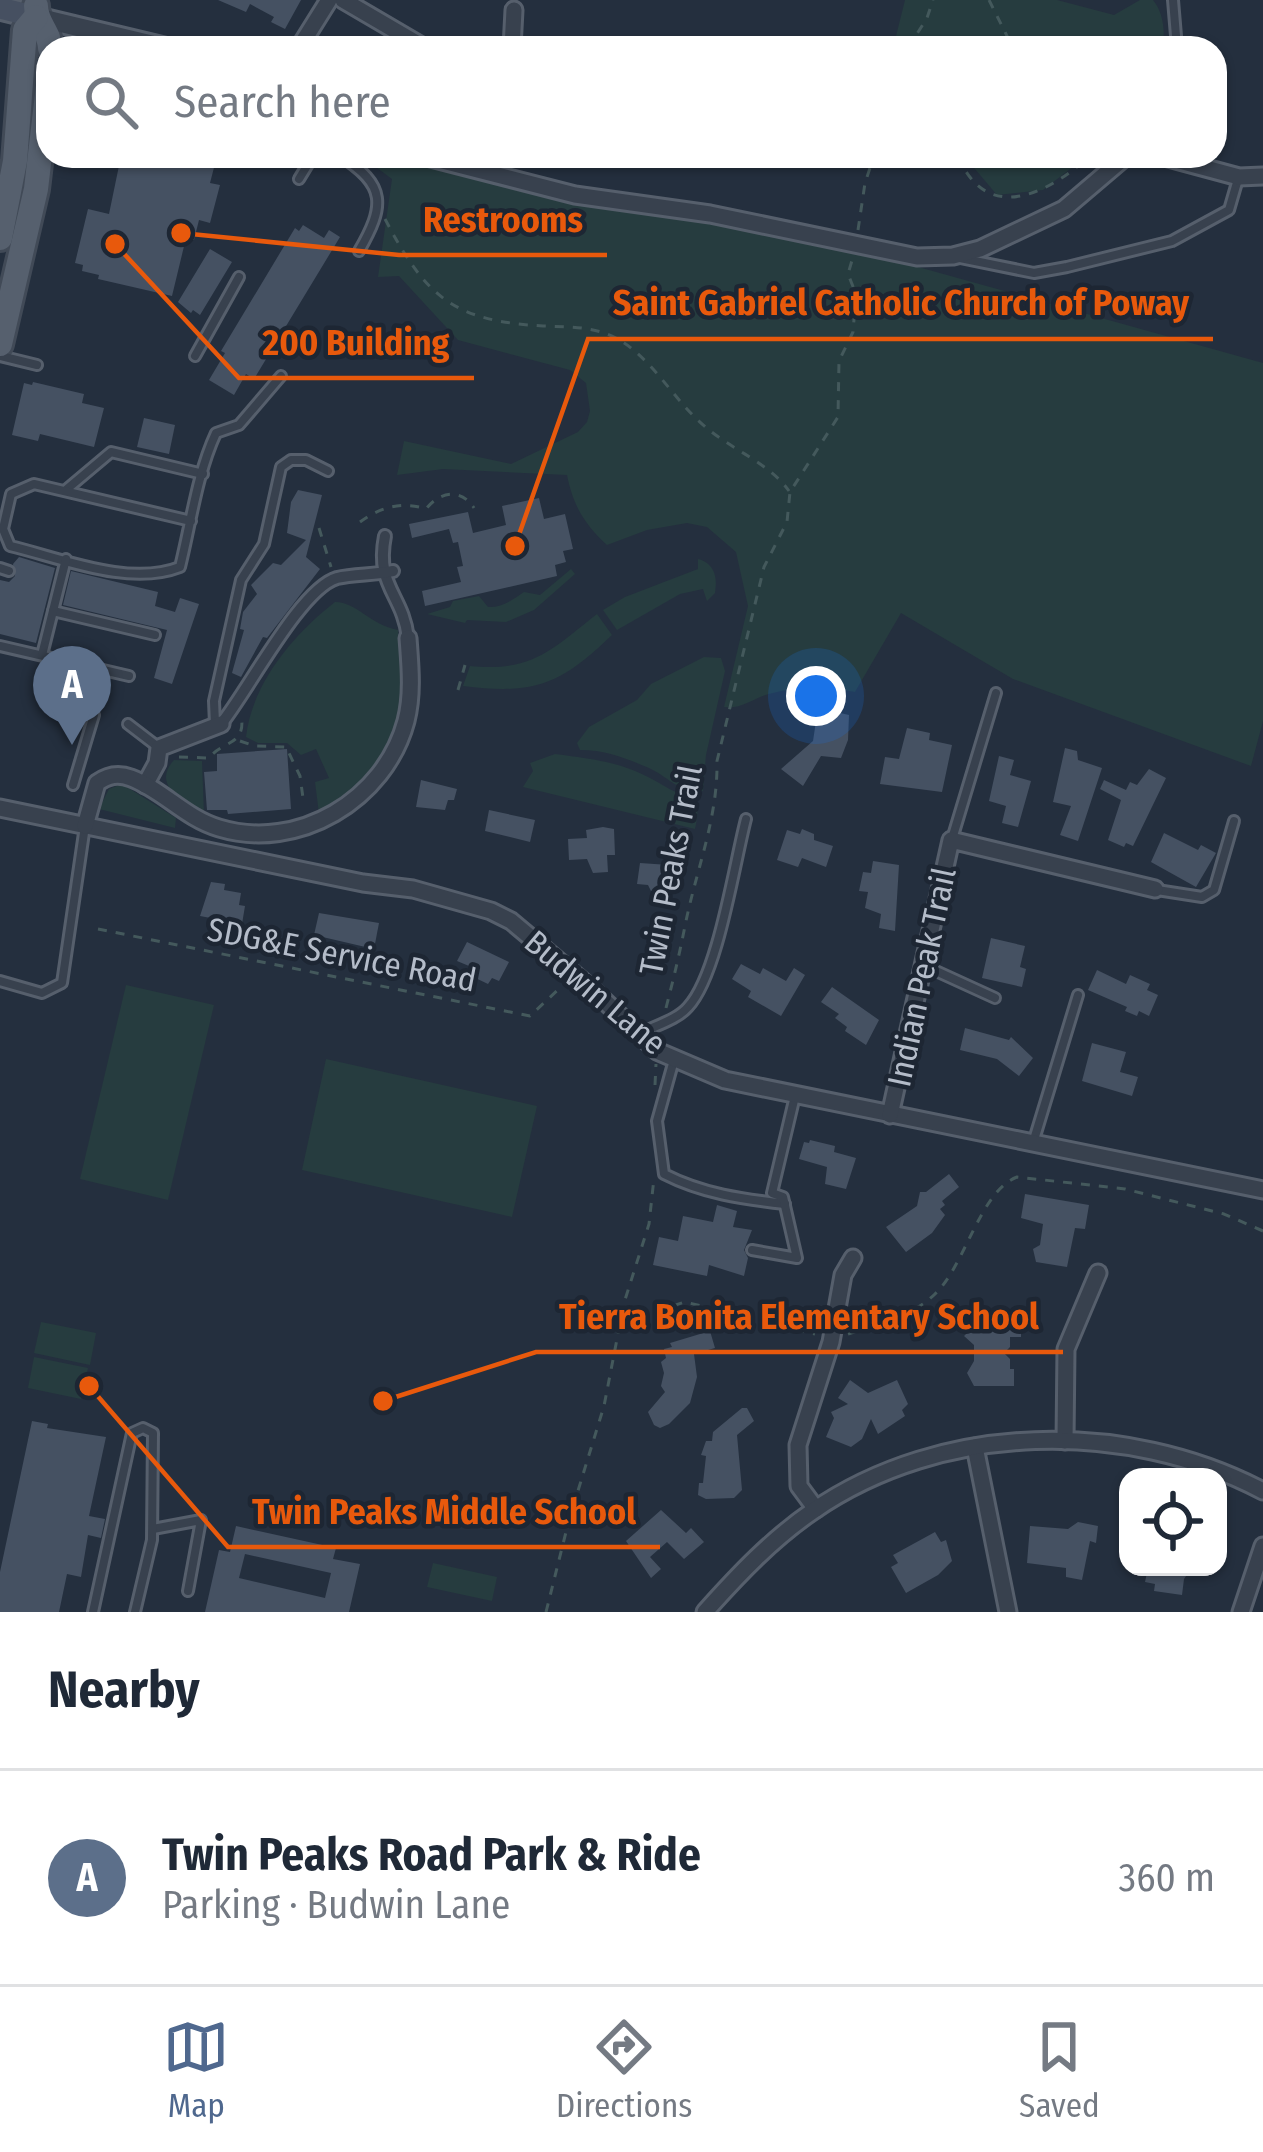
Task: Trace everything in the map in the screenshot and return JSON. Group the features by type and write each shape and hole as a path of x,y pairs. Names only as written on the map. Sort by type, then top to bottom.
{"main road":[{"path":"0,8 36,8"},
{"path":"36,8 49,36"},
{"path":"0,238 15,161 25,30 36,8"},
{"path":"0,344 38,168"}],"street":[{"path":"306,36 329,0"},
{"path":"343,0 404,36"},
{"path":"36,8 127,36"},
{"path":"513,36 514,10"},
{"path":"470,168 575,195 710,214 917,257 980,249 1064,209 1112,168"},
{"path":"1206,168 1239,177 1263,176"},
{"path":"85,826 93,790 102,778 126,776 182,812 223,830 278,833 325,819 369,787 397,745 408,707 405,613 390,593 385,536"},
{"path":"145,785 159,748 218,724 307,602 333,580 388,572"},
{"name":"Budwin Lane","path":"0,808 362,884 413,889 491,911 539,944 657,1051 725,1080 1263,1190"},
{"path":"951,840 1155,889"},
{"name":"Indian Peak Trail","path":"890,1115 951,840"},
{"path":"816,1509 799,1486 798,1445 832,1339 843,1274 853,1258"},
{"path":"1065,1441 1066,1348 1098,1273"},
{"path":"705,1612 772,1543 816,1509 879,1475 975,1447 1022,1441 1123,1445 1188,1460 1263,1491"},
{"path":"975,1447 1008,1612"},
{"path":"1241,1612 1263,1546"}],"lane":[{"path":"1173,0 1176,36"},
{"path":"299,178 305,168"},
{"path":"358,251 374,225 378,204 367,172 360,168"},
{"path":"952,256 1034,272 1172,241 1229,210 1239,177"},
{"path":"195,356 239,277"},
{"path":"0,356 37,365"},
{"path":"191,521 34,484 11,494 3,530 10,546 128,573 162,574 180,567 217,433 239,425 281,376"},
{"path":"68,489 111,452 203,474"},
{"path":"218,724 214,701 241,580 264,544 281,467 291,460 306,460 328,472"},
{"path":"42,655 66,559"},
{"path":"53,611 155,635"},
{"path":"0,646 129,676"},
{"path":"951,840 996,693"},
{"path":"74,785 94,715"},
{"path":"128,724 159,748"},
{"path":"638,1034 685,1011 702,983 746,819"},
{"path":"1155,889 1202,897 1214,890 1234,821"},
{"path":"0,981 42,993 62,983 85,826"},
{"path":"923,965 995,998"},
{"path":"1033,1145 1078,994"},
{"path":"675,1058 657,1121 664,1174 690,1188 785,1204"},
{"path":"752,1250 797,1258 783,1197 772,1192 795,1094"},
{"path":"93,1612 132,1433 137,1428 153,1433 153,1529 135,1612"},
{"path":"153,1529 201,1520 188,1591"}],"path":[{"path":"916,36 933,0"},
{"path":"989,0 1006,36"},
{"name":"Twin Peaks Trail","path":"663,1022 716,805 717,761 764,568 787,522 790,493 838,417 838,361 853,332 856,294 848,274 871,168"},
{"path":"963,168 987,194 1018,197 1050,188 1075,168"},
{"path":"378,204 424,283 456,308 489,321 596,330 619,339 707,429 772,473 790,493"},
{"path":"426,508 447,494 465,497 474,508"},
{"path":"360,522 393,506 426,508"},
{"path":"426,508 428,519"},
{"path":"378,510 385,536"},
{"path":"320,528 333,580"},
{"path":"458,689 465,665"},
{"path":"238,740 286,747 300,776 303,798"},
{"name":"SDG&E Service Road","path":"98,929 530,1016 565,983"},
{"path":"655,1096 657,1051"},
{"path":"546,1612 649,1224 654,1168"},
{"path":"620,1322 685,1302 832,1339 913,1311 954,1272 996,1195 1007,1180 1017,1177 1125,1189 1224,1214 1263,1231"}],"green space":[{"path":"905,0 1057,0 1114,15 1140,0 1153,0 1164,29 1163,36 896,36"},
{"path":"377,168 456,168 893,260 1263,363 1263,721 1251,766 1013,679 901,613 855,692 791,690 724,707 748,606 736,552 707,527 687,523 647,530 607,545 581,513 567,475 443,469 397,475 404,441 511,464 578,432 590,411 586,383 570,370 458,340 399,276 378,277 392,179"},
{"path":"974,168 1071,168 1043,190 997,195"},
{"path":"698,559 715,576 715,593 707,601 703,589 680,594 617,630 603,610 698,569"},
{"path":"571,569 575,574 534,610 506,622 465,623 427,614 450,607 453,601 479,596 493,607 524,592 540,595"},
{"path":"335,602 398,630 401,688 398,713 380,758 365,778 319,814 315,782 329,778 316,749 301,755 287,743 258,743 246,737 257,698 277,661"},
{"path":"597,614 612,635 561,675 528,687 463,686 470,666 526,662"},
{"path":"704,657 721,658 725,671 703,791 680,787 623,758 580,750 577,743 589,727 637,700 651,684"},
{"path":"555,754 626,768 688,797 697,807 695,829 523,787 533,771 530,763"},
{"path":"174,760 202,761 204,814 168,785 166,777"},
{"path":"122,784 176,818 175,828 99,809 109,789"},
{"path":"126,985 214,1005 168,1200 80,1179"},
{"path":"326,1059 537,1106 512,1217 302,1170"},
{"path":"41,1322 96,1333 90,1365 34,1353"},
{"path":"34,1357 88,1368 81,1399 28,1388"},
{"path":"433,1563 497,1577 492,1601 427,1587"}],"building":[{"path":"218,0 301,0 285,29 250,4 246,12"},
{"path":"119,168 214,168 210,183 220,185 210,223 199,220 194,240 186,238 172,296 98,279 99,275 82,271 83,265 75,263 88,209 109,214"},
{"path":"303,225 324,238 329,230 340,237 254,379 246,374 234,395 209,380 225,353 221,351 295,228 299,231"},
{"path":"210,249 232,262 200,315 191,313 178,302"},
{"path":"24,383 84,394 82,403 104,408 94,447 40,434 38,441 12,435"},
{"path":"144,418 175,425 169,454 137,447"},
{"path":"298,490 322,495 306,557 320,569 267,638 263,637 241,677 232,673 244,630 240,629 243,612 257,594 251,585 306,540 287,533 291,502"},
{"path":"539,498 544,519 565,514 573,549 563,551 566,562 555,565 557,576 425,606 422,591 461,582 457,567 463,566 458,542 453,543 449,529 412,538 409,524 468,512 473,533 506,525 502,506"},
{"path":"19,557 55,568 36,643 0,634 0,580 9,582 15,576 13,564"},
{"path":"71,571 158,592 155,606 175,612 180,598 199,604 172,684 154,678 167,630 63,605"},
{"path":"818,708 849,715 848,740 841,758 821,756 803,786 781,769 813,741"},
{"path":"907,728 952,745 942,792 880,784 885,757 899,759"},
{"path":"1065,748 1077,751 1078,760 1102,768 1078,841 1060,835 1071,806 1053,802"},
{"path":"287,749 291,809 228,814 227,810 207,810 204,772 217,771 217,754"},
{"path":"999,756 1014,760 1010,775 1031,781 1018,827 1002,823 1006,806 989,801"},
{"path":"1149,769 1166,778 1133,846 1108,840 1121,800 1100,789 1104,780 1126,790 1130,782 1137,785"},
{"path":"421,780 457,789 454,800 448,800 445,810 416,807"},
{"path":"489,810 535,820 530,842 485,831"},
{"path":"614,829 615,855 607,855 608,872 593,873 587,859 569,860 568,839 587,838 586,830"},
{"path":"802,829 814,834 814,840 833,846 826,867 802,858 798,867 777,860 787,830 800,834"},
{"path":"1164,833 1198,850 1201,845 1216,853 1196,887 1151,862"},
{"path":"873,861 899,865 895,931 879,928 881,914 865,908 868,892 859,891 863,872 871,873"},
{"path":"640,863 669,865 668,874 675,875 674,893 637,884"},
{"path":"211,882 241,893 242,924 200,916"},
{"path":"319,913 379,923 374,949 314,935"},
{"path":"991,938 1025,946 1022,987 982,978"},
{"path":"467,942 509,962 499,981 492,978 488,984 465,973 469,966 457,961"},
{"path":"741,964 760,974 763,968 786,981 794,968 805,975 781,1016 748,997 751,991 732,979"},
{"path":"1097,970 1126,984 1130,975 1150,984 1147,990 1158,995 1149,1016 1125,1011 1127,1007 1088,990"},
{"path":"832,987 879,1020 866,1045 845,1031 847,1027 835,1018 839,1014 821,1002"},
{"path":"965,1028 1011,1037 1033,1058 1019,1076 997,1059 960,1050"},
{"path":"1092,1043 1126,1052 1120,1072 1138,1077 1132,1096 1082,1081"},
{"path":"810,1140 856,1158 846,1189 825,1184 827,1167 799,1159 804,1142"},
{"path":"949,1174 959,1187 942,1201 945,1205 940,1209 945,1215 932,1233 906,1252 886,1227 917,1206 920,1192"},
{"path":"1025,1194 1089,1205 1085,1229 1075,1228 1067,1267 1036,1262 1033,1249 1040,1245 1043,1224 1021,1218"},
{"path":"717,1205 737,1211 733,1227 752,1230 744,1250 748,1258 744,1276 709,1265 707,1276 653,1265 659,1237 678,1241 683,1216 713,1222"},
{"path":"969,1313 996,1313 996,1321 1021,1321 1021,1337 1010,1337 1004,1353 1014,1369 1014,1386 974,1386 967,1373 974,1361 974,1345 964,1336 969,1331"},
{"path":"710,1331 715,1348 694,1354 697,1377 690,1403 669,1424 654,1425 648,1412 665,1392 661,1386 664,1349"},
{"path":"850,1380 868,1393 897,1380 908,1404 902,1410 905,1416 878,1434 871,1419 862,1439 851,1447 826,1437 834,1418 831,1412 848,1404 838,1398"},
{"path":"747,1408 754,1421 737,1435 742,1490 734,1498 706,1499 698,1495 706,1441 712,1441 713,1432"},
{"path":"32,1421 48,1424 47,1428 106,1437 89,1516 105,1519 101,1538 88,1535 81,1577 67,1574 59,1612 0,1612 0,1572"},
{"path":"661,1510 704,1542 684,1559 667,1542 650,1557 661,1569 651,1578 626,1541"},
{"path":"1078,1522 1098,1526 1082,1580 1066,1577 1066,1568 1027,1563 1030,1526 1068,1529"},
{"path":"236,1526 336,1548 333,1559 360,1564 349,1612 205,1612 219,1550 230,1552","holes":["245,1554 331,1573 325,1598 239,1578"]},
{"path":"935,1532 941,1542 946,1540 952,1561 906,1593 891,1567 898,1563 893,1555"},
{"path":"1146,1576 1186,1576 1182,1595 1154,1591 1155,1584 1145,1582"}],"place":[{"name":"Restrooms","path":"181,233"},
{"name":"200 Building","path":"115,244"},
{"name":"Saint Gabriel Catholic Church of Poway","path":"515,546"},
{"name":"Twin Peaks Road Park & Ride","path":"72,745"},
{"name":"Twin Peaks Middle School","path":"89,1386"},
{"name":"Tierra Bonita Elementary School","path":"383,1401"}]}
